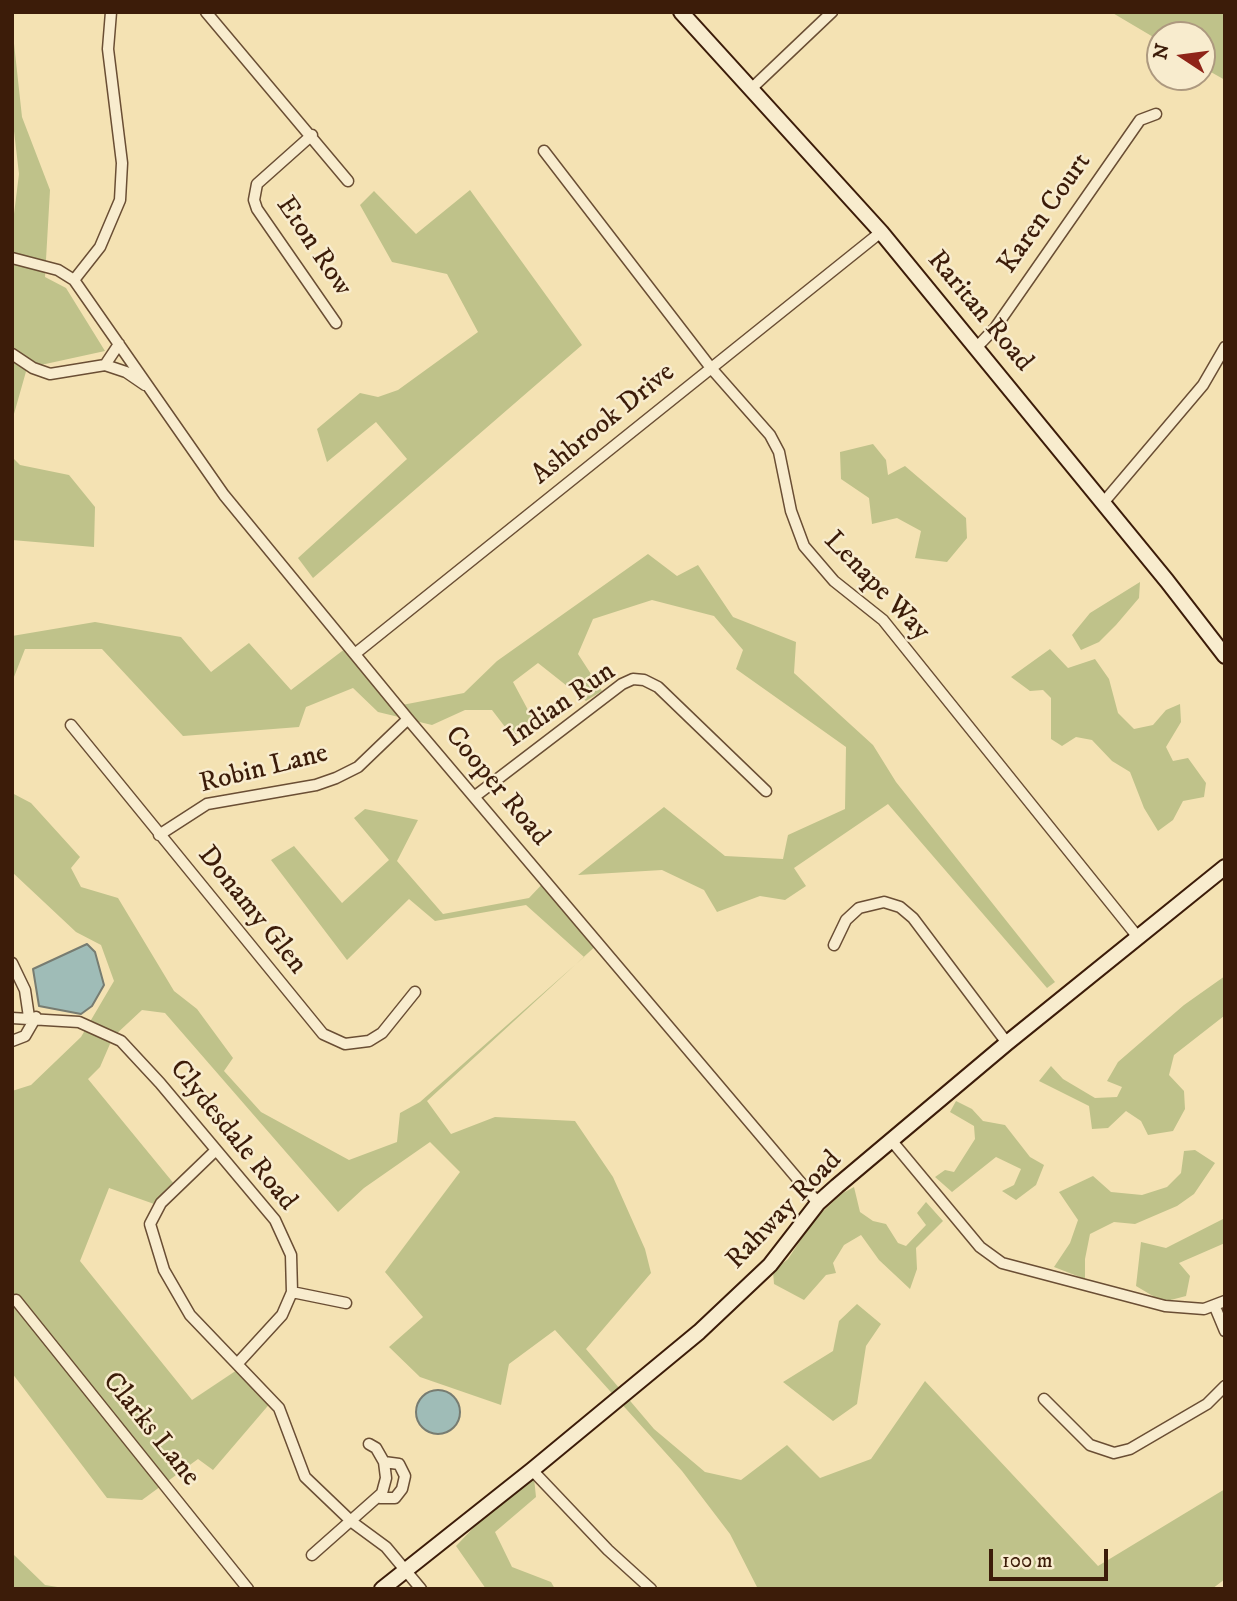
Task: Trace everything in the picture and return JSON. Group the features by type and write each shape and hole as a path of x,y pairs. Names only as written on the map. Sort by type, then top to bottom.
{"street":[{"path":"12,258 58,270 74,280 100,247 120,200 122,163 107,49 111,12"},
{"path":"206,12 348,181"},
{"name":"Raritan Road","path":"681,12 881,232 1225,656"},
{"path":"751,89 832,12"},
{"name":"Karen Court","path":"977,347 995,328 1140,120 1156,114"},
{"name":"Eton Row","path":"312,135 257,184 254,200 257,209 337,323"},
{"name":"Lenape Way","path":"544,151 711,368 770,435 779,452 791,511 804,546 834,581 883,620 1137,936"},
{"name":"Ashbrook Drive","path":"356,653 881,232"},
{"name":"Cooper Road","path":"74,280 225,495 408,719 818,1203"},
{"path":"12,354 33,368 50,374 105,365 119,344"},
{"path":"1103,503 1203,385 1225,346"},
{"name":"Cooper Road","path":"105,365 126,372 152,390"},
{"name":"Indian Run","path":"474,797 622,684 633,680 644,680 658,687 766,791"},
{"name":"Robin Lane","path":"159,835 207,804 336,778 358,767 408,719"},
{"name":"Donamy Glen","path":"71,725 327,1037 345,1044 369,1041 389,1025 415,992"},
{"name":"Rahway Road","path":"382,1589 532,1470 734,1300 770,1265 818,1203 891,1140 1006,1042 1225,867"},
{"path":"834,946 846,919 859,908 884,902 900,907 914,918 1006,1042"},
{"path":"12,963 25,990 32,1017 24,1036 12,1041"},
{"name":"Clydesdale Road","path":"12,1018 79,1021 121,1041 160,1083 275,1220 291,1255 292,1292"},
{"path":"891,1140 980,1247 1002,1263 1165,1307 1192,1310 1220,1304 1225,1331"},
{"path":"215,1151 161,1203 150,1224 164,1270 190,1315 279,1408 305,1477 352,1522 386,1547 421,1589"},
{"path":"238,1363 282,1315 292,1292 346,1303"},
{"name":"Clarks Lane","path":"16,1300 248,1589"},
{"path":"1044,1399 1090,1446 1114,1453 1130,1449 1208,1404 1225,1386"},
{"path":"312,1555 380,1498 386,1478 384,1462 376,1448 369,1444"},
{"path":"380,1498 395,1498 402,1489 405,1476 399,1464 384,1462"},
{"path":"532,1470 608,1550 651,1589"}],"green space":[{"path":"1111,12 1225,12 1225,80 1216,75 1216,21 1146,21 1146,33"},
{"path":"12,25 22,117 50,190 45,277 66,288 105,351 27,368 12,421 12,230 19,174 12,114"},
{"path":"470,190 582,345 313,578 298,558 407,459 376,422 327,462 317,429 360,393 378,397 398,390 478,332 447,274 392,262 360,205 374,191 416,234"},
{"path":"873,444 886,460 888,475 905,466 966,518 967,538 947,562 915,558 921,531 897,518 872,524 869,498 841,479 840,452"},
{"path":"12,457 20,465 69,475 95,507 94,547 12,540"},
{"path":"648,554 677,576 698,565 733,617 796,642 794,673 873,745 896,782 1055,982 1047,988 888,804 794,868 806,886 785,900 760,896 717,912 704,890 662,870 578,875 664,807 725,856 783,859 788,835 845,809 846,747 736,669 743,650 714,616 652,600 593,619 578,654 602,691 586,701 538,663 513,682 535,723 512,736 492,710 465,710 432,725 378,712 353,688 306,707 299,727 183,736 102,649 25,649 12,682 12,636 95,622 181,637 211,672 249,643 291,690 350,645 397,706 464,693 497,661"},
{"path":"1140,582 1139,598 1116,625 1099,642 1081,650 1072,635 1090,613"},
{"path":"1050,649 1068,668 1095,659 1109,679 1118,713 1134,729 1153,725 1166,710 1180,704 1181,722 1166,747 1173,761 1188,758 1206,783 1204,797 1183,801 1173,820 1158,831 1144,808 1130,772 1112,761 1092,740 1076,737 1062,746 1051,739 1051,698 1043,690 1030,691 1011,677"},
{"path":"12,793 31,803 80,857 71,868 81,887 118,898 174,991 197,1009 233,1058 224,1071 261,1112 349,1160 397,1142 400,1113 420,1102 576,964 427,1101 451,1134 495,1117 575,1121 613,1177 645,1249 651,1273 586,1349 654,1429 705,1472 741,1480 787,1445 820,1478 871,1459 925,1381 1098,1566 1225,1489 1225,1579 1212,1589 758,1589 730,1534 682,1471 555,1330 509,1364 501,1405 420,1377 389,1347 423,1317 385,1272 460,1172 430,1142 364,1188 338,1212 165,1013 142,1010 113,1037 100,1067 88,1079 175,1185 157,1205 109,1188 80,1261 192,1400 240,1368 272,1401 213,1470 198,1459 142,1500 107,1498 12,1373 12,1091 31,1085 81,1037 114,981 101,945 76,932 12,872"},
{"path":"365,809 418,820 397,861 443,914 529,898 546,880 600,942 584,957 526,905 435,921 409,899 347,960 271,860 294,846 342,903 389,860 354,818"},
{"path":"1225,976 1224,1016 1174,1055 1169,1075 1184,1091 1185,1109 1173,1131 1148,1135 1141,1121 1126,1111 1108,1128 1092,1129 1089,1106 1039,1081 1051,1066 1063,1079 1095,1098 1117,1097 1122,1087 1107,1081 1118,1062 1184,1005"},
{"path":"956,1101 972,1109 983,1121 1005,1125 1030,1157 1044,1165 1036,1185 1016,1200 1002,1191 1014,1185 1021,1169 996,1157 952,1192 935,1177 945,1170 954,1172 975,1139 974,1126 950,1112"},
{"path":"1195,1150 1215,1163 1194,1194 1177,1206 1135,1224 1114,1222 1090,1234 1085,1259 1085,1279 1054,1267 1070,1243 1078,1220 1059,1192 1093,1176 1111,1192 1142,1195 1167,1187 1181,1173 1184,1151"},
{"path":"854,1187 860,1212 873,1221 886,1224 898,1243 906,1246 926,1225 917,1213 926,1202 943,1221 916,1248 917,1269 910,1289 879,1260 861,1235 844,1245 833,1263 836,1273 826,1275 804,1300 774,1284 773,1271 788,1259 813,1221 841,1194"},
{"path":"1225,1218 1225,1243 1179,1263 1190,1276 1186,1296 1163,1302 1136,1286 1141,1242 1166,1248"},
{"path":"857,1304 881,1324 866,1346 857,1404 833,1421 783,1382 833,1351 839,1321"},
{"path":"534,1478 536,1497 495,1532 512,1567 551,1582 555,1589 486,1589 456,1546 481,1520"},
{"path":"12,1553 45,1585 70,1589 12,1589"}],"water":[{"path":"87,944 95,952 104,985 92,1006 81,1014 39,1006 33,969"},
{"path":"438,1390 454,1396 460,1412 454,1428 438,1434 422,1428 416,1412 422,1396"}]}
